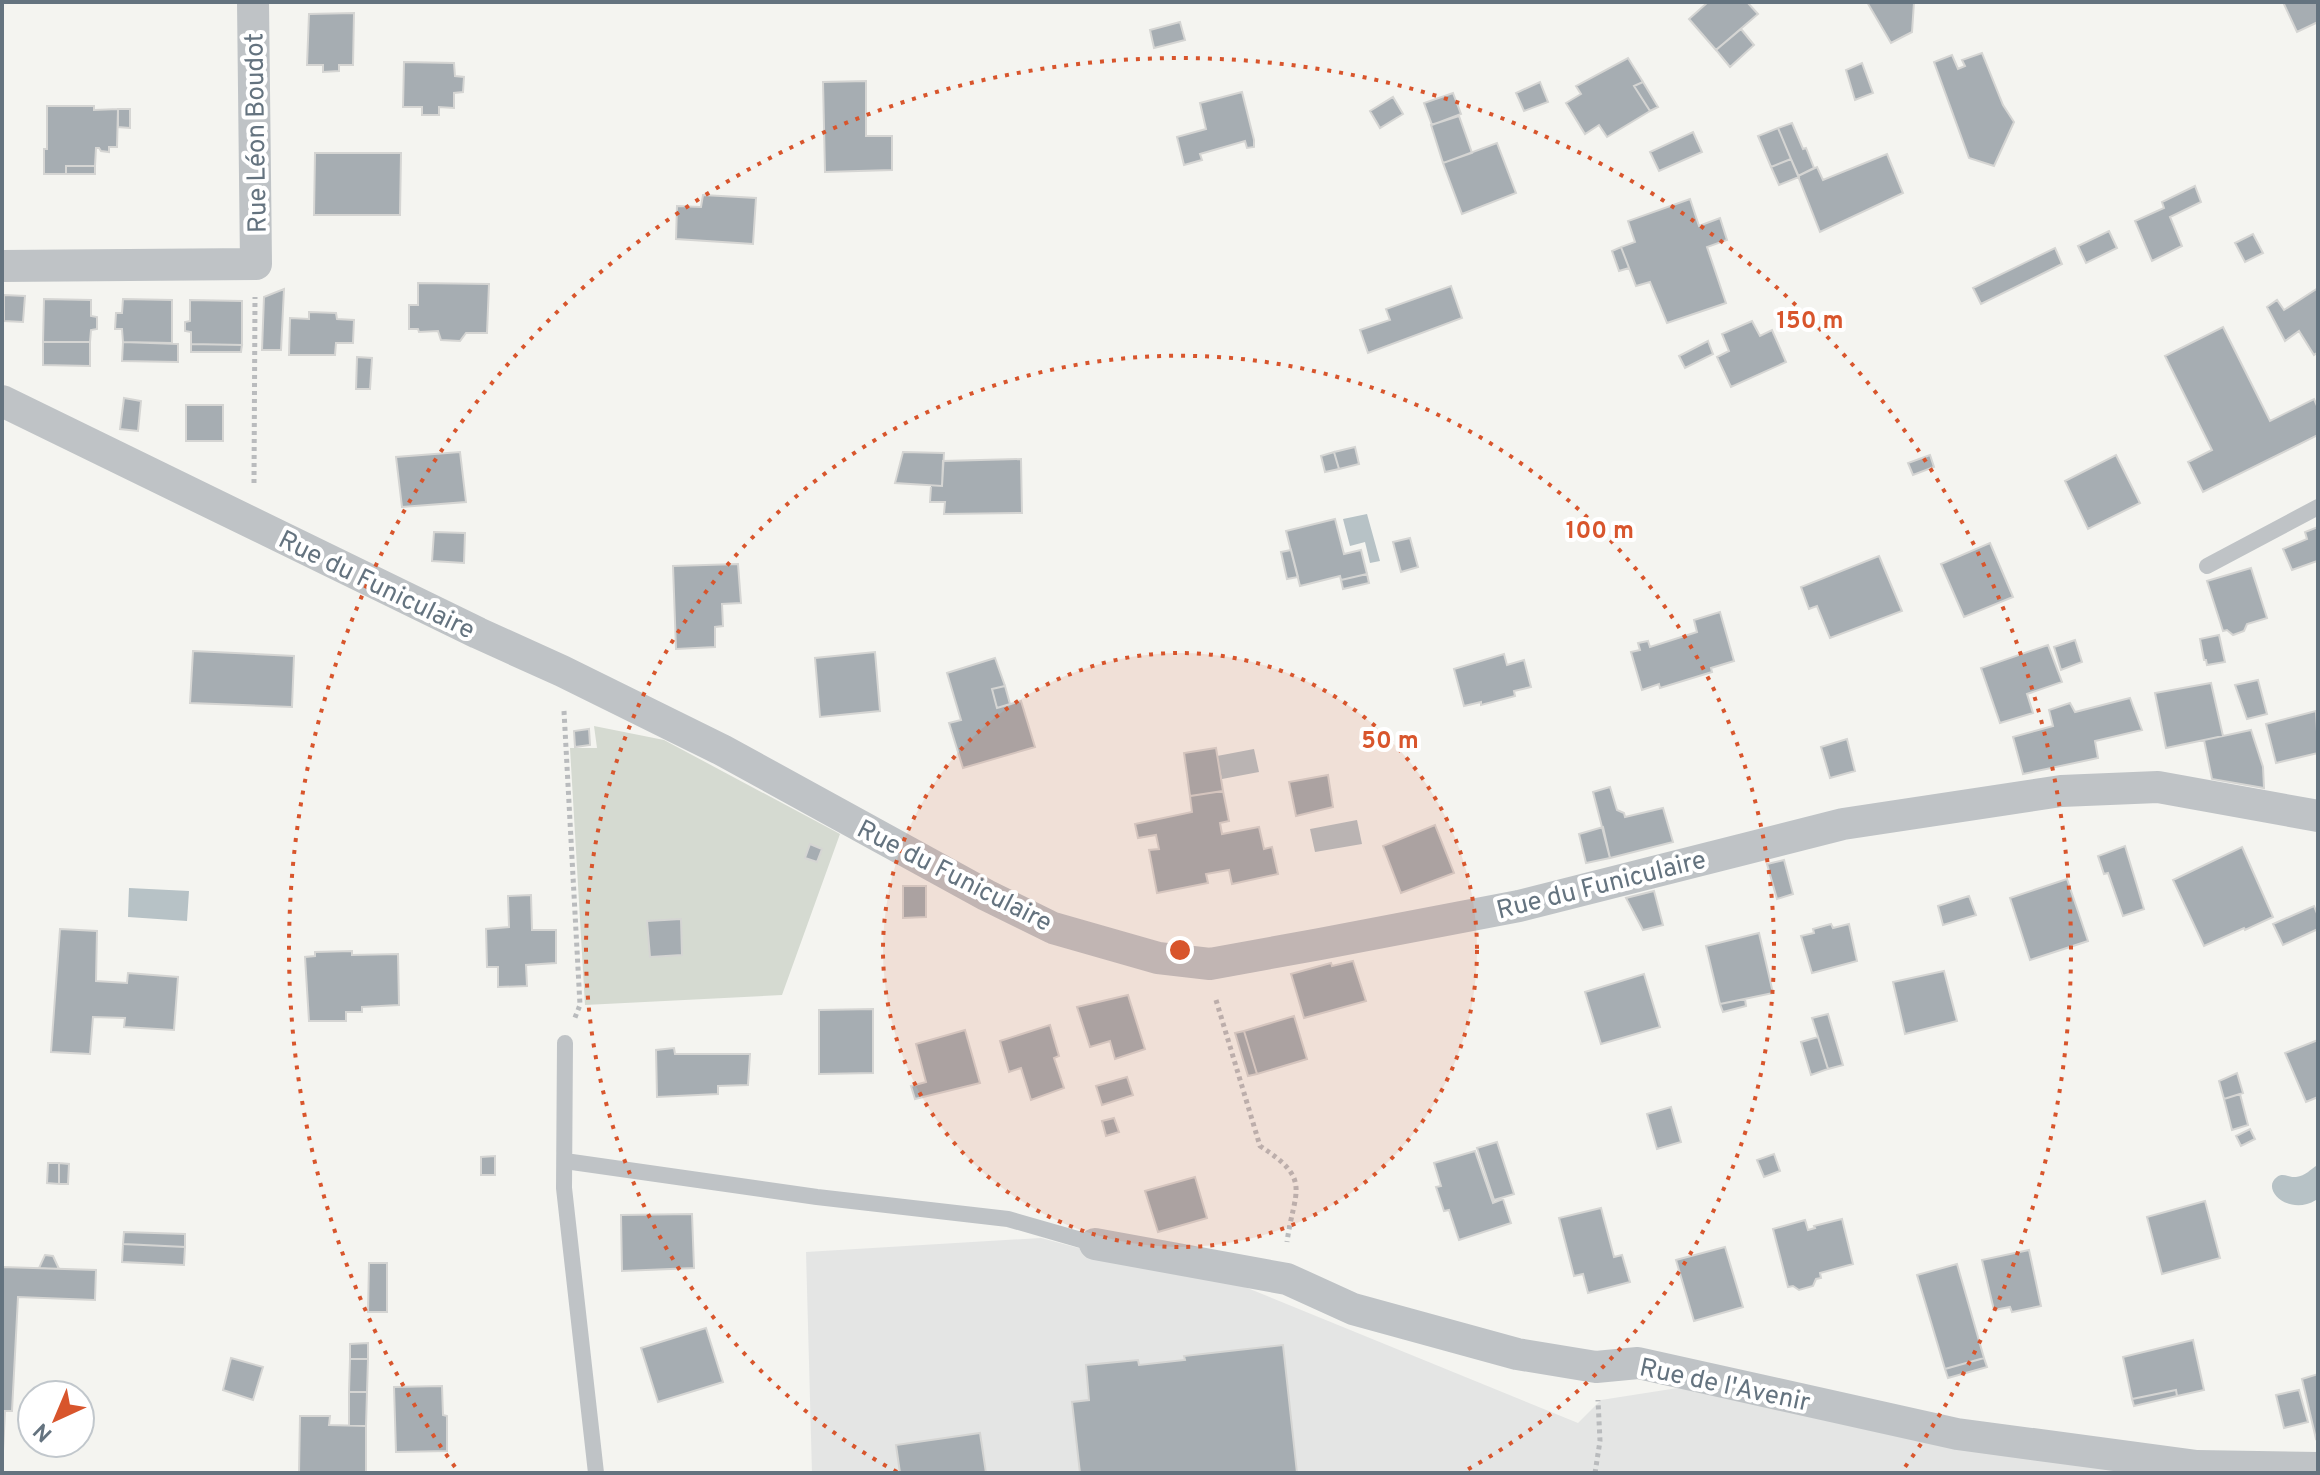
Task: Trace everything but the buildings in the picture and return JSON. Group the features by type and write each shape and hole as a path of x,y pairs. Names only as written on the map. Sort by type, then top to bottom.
{"street":[{"name":"Rue Léon Boudot","path":"253,2 256,264"},
{"path":"2,266 256,264"},
{"name":"Rue du Funiculaire","path":"2,401 722,750 986,895 1053,928 1158,958 1210,964 1519,906 1843,824 2061,791 2158,787 2318,816"},
{"name":"Rue de l'Avenir","path":"1095,1244 1287,1279 1353,1309 1517,1354 1596,1367 1638,1363 1957,1434 2197,1466 2318,1468"}],"lane":[{"path":"2207,566 2318,507"},
{"path":"565,1043 564,1188 596,1473"},
{"path":"565,1161 817,1197 1008,1219 1095,1244"}],"path":[{"path":"249,521 254,501 256,264"},
{"path":"562,671 580,1005 565,1043"},
{"path":"1214,992 1260,1146 1281,1160 1297,1182 1297,1201 1287,1239 1287,1279"},
{"path":"1595,1473 1600,1441 1598,1404"}],"shaded area":[{"path":"1367,514 1380,561 1370,563 1365,542 1350,546 1343,519"},
{"path":"594,726 664,740 840,834 782,995 585,1005 570,748 597,748"},
{"path":"1254,749 1259,772 1222,779 1217,756"},
{"path":"1357,820 1362,844 1315,852 1310,829"},
{"path":"129,888 189,891 187,921 128,917"},
{"path":"2318,1165 2316,1200 2296,1205 2287,1203 2275,1194 2272,1188 2277,1177 2299,1176"},
{"path":"1041,1238 1086,1250 1213,1274 1578,1423 1601,1400 1684,1387 2139,1473 812,1473 806,1252"}]}
